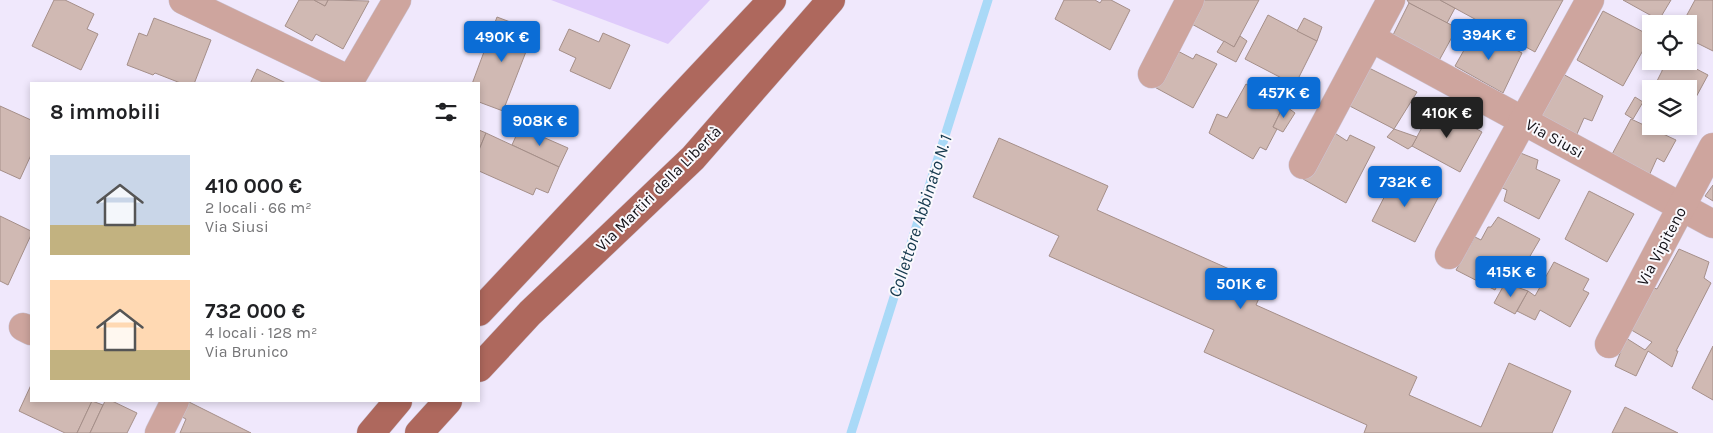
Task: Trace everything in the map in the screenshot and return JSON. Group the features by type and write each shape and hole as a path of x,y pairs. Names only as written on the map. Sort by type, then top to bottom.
{"main road":[{"path":"480,311 772,0"},
{"name":"Via Martiri della Libertà","path":"480,367 530,313 693,158 831,0"},
{"path":"370,433 397,402"},
{"path":"419,433 447,402"}],"street":[{"path":"183,0 349,82 397,0"},
{"path":"1152,74 1190,0"},
{"path":"1303,165 1391,0"},
{"path":"1450,255 1590,0"},
{"name":"Via Siusi","path":"1371,38 1713,224"},
{"name":"Via Vipiteno","path":"1609,344 1713,147"},
{"path":"158,433 174,402"}],"shaded area":[{"path":"551,0 710,0 668,44"}],"building":[{"path":"54,0 65,0 94,14 87,29 98,34 81,70 32,46"},
{"path":"299,0 314,0 325,6 328,0 369,1 343,49 316,34 312,41 285,26"},
{"path":"314,0 328,0 325,6"},
{"path":"1064,0 1095,0 1100,3 1102,0 1111,0 1130,10 1110,50 1055,19"},
{"path":"1199,0 1259,0 1234,47 1188,22"},
{"path":"1407,0 1440,0 1455,8 1447,23 1409,3"},
{"path":"1440,0 1563,0 1535,52"},
{"path":"1623,0 1671,0 1662,15 1650,15"},
{"path":"1695,0 1713,0 1713,51 1697,43 1697,15 1687,15"},
{"path":"1409,3 1457,28 1436,66 1390,41"},
{"path":"1603,11 1642,31 1642,52 1623,86 1577,60"},
{"path":"1268,15 1317,41 1295,85 1245,59"},
{"path":"497,17 534,31 503,111 480,102 480,82 473,82"},
{"path":"154,18 211,40 195,82 178,82 127,65 139,33 147,36"},
{"path":"1304,18 1322,27 1317,41 1297,31"},
{"path":"569,29 599,42 603,33 630,45 610,89 570,71 576,58 559,50"},
{"path":"1476,29 1522,53 1503,93 1455,66"},
{"path":"1240,36 1247,41 1236,62 1217,52 1224,41 1234,47"},
{"path":"1170,47 1193,59 1196,54 1217,64 1193,108 1149,84"},
{"path":"1363,65 1417,92 1394,129 1344,103"},
{"path":"257,69 284,82 251,82"},
{"path":"1697,69 1708,75 1697,95 1697,80 1658,80 1662,70"},
{"path":"1561,73 1603,96 1592,121 1584,118 1573,143 1534,122"},
{"path":"1246,84 1284,104 1273,127 1277,129 1266,150 1260,147 1253,159 1209,133 1217,114 1227,118"},
{"path":"1635,97 1642,101 1633,119 1625,114"},
{"path":"1284,105 1295,113 1283,132 1273,127"},
{"path":"1434,105 1482,132 1460,172 1412,146"},
{"path":"0,106 30,120 30,157 20,179 0,170"},
{"path":"1631,119 1642,124 1642,135 1665,135 1676,140 1664,162 1657,158 1648,178 1610,158"},
{"path":"520,127 568,148 559,167 512,145"},
{"path":"1394,129 1417,137 1412,146 1408,149 1387,137"},
{"path":"480,130 486,133 480,148"},
{"path":"1330,130 1347,141 1350,135 1375,147 1346,203 1303,179"},
{"path":"486,133 559,167 548,193 536,188 533,195 480,171 480,148"},
{"path":"999,138 1108,186 1097,210 1265,285 1256,305 1417,377 1409,395 1481,427 1509,363 1571,391 1552,433 1364,433 1367,425 1204,352 1214,330 1049,256 1059,236 973,197"},
{"path":"1518,152 1538,160 1536,169 1560,180 1539,219 1504,201 1507,190 1500,187"},
{"path":"1396,174 1439,196 1415,242 1372,221"},
{"path":"1713,185 1713,201 1705,196"},
{"path":"1589,191 1634,214 1607,262 1565,239"},
{"path":"0,216 30,231 30,237 8,285 0,281"},
{"path":"1498,217 1540,239 1519,275 1506,268 1495,290 1456,270 1475,237 1481,240 1488,227 1491,227"},
{"path":"1679,249 1709,262 1704,278 1711,283 1676,351 1678,351 1672,367 1648,351 1636,376 1615,366 1626,338 1645,350 1652,342 1628,328 1651,287 1657,289"},
{"path":"1554,262 1589,279 1583,290 1589,293 1570,327 1540,310 1535,320 1517,311 1528,291 1535,296"},
{"path":"1505,283 1528,291 1515,314 1494,303"},
{"path":"1713,346 1713,400 1692,388"},
{"path":"30,387 30,402 92,402 77,433 65,433 19,411"},
{"path":"92,402 103,405 90,433 77,433"},
{"path":"105,402 114,402 137,413 127,433 90,433"},
{"path":"189,402 251,433 180,433 186,419 182,417"},
{"path":"1625,407 1678,433 1612,433"}],"waterway":[{"name":"Collettore Abbinato N. 1","path":"851,433 988,0"}]}
